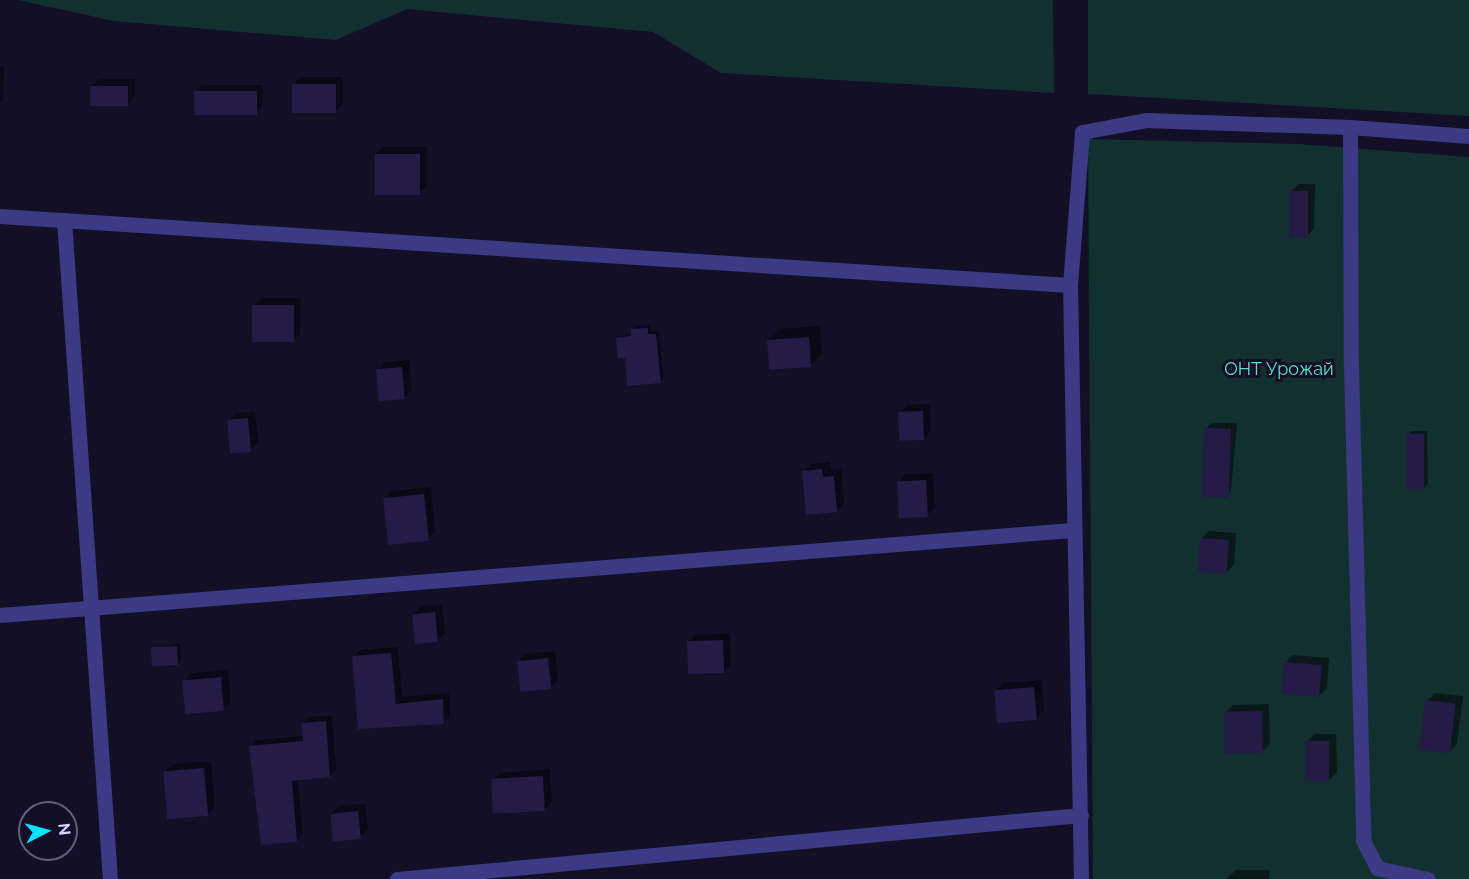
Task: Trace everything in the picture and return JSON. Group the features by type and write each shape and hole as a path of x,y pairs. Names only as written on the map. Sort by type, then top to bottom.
{"street":[{"path":"1081,879 1072,530 1070,285 1083,132 1146,120 1350,127 1469,136"},
{"path":"1350,127 1351,367 1364,840 1377,868 1428,879"},
{"path":"0,216 1070,285"},
{"path":"64,220 88,608 110,879"},
{"path":"0,615 1072,530"},
{"path":"396,879 1081,815"}],"green space":[{"path":"18,0 1053,0 1054,93 721,73 653,32 407,9 336,40 114,21"},
{"path":"1088,0 1469,0 1469,116 1088,94"},
{"name":"ОНТ Урожай","path":"1088,139 1299,144 1469,157 1469,879 1093,879"}],"building":[{"path":"292,84 336,84 336,113 292,113"},
{"path":"90,86 128,86 128,106 90,106"},
{"path":"194,91 257,91 257,115 194,115"},
{"path":"375,154 420,154 420,195 375,195"},
{"path":"1289,191 1308,191 1308,238 1289,238"},
{"path":"252,305 294,305 294,342 252,342"},
{"path":"648,328 648,334 656,334 661,383 627,386 625,358 618,358 616,338 631,336 631,329"},
{"path":"809,337 811,367 769,370 767,340"},
{"path":"402,367 405,399 379,401 376,369"},
{"path":"923,411 924,440 899,441 898,412"},
{"path":"248,418 251,452 230,454 227,420"},
{"path":"1204,428 1231,429 1229,498 1202,497"},
{"path":"1406,434 1424,434 1424,489 1406,489"},
{"path":"822,469 823,477 834,476 837,512 806,515 802,471"},
{"path":"926,480 928,517 899,518 897,482"},
{"path":"424,494 429,541 388,545 383,498"},
{"path":"1200,538 1229,540 1227,574 1198,572"},
{"path":"435,612 438,642 415,644 412,614"},
{"path":"723,640 724,673 688,674 687,641"},
{"path":"177,646 178,665 152,666 151,647"},
{"path":"391,653 396,704 443,699 444,724 358,729 352,656"},
{"path":"548,658 551,689 520,692 517,661"},
{"path":"1284,662 1322,665 1319,697 1281,694"},
{"path":"221,677 224,711 185,714 182,680"},
{"path":"1034,687 1037,720 997,723 994,690"},
{"path":"1425,700 1456,704 1450,753 1419,750"},
{"path":"1262,711 1263,753 1225,754 1224,712"},
{"path":"326,721 330,777 292,781 297,842 261,845 249,746 303,741 301,723"},
{"path":"1305,741 1329,741 1329,781 1305,781"},
{"path":"204,768 208,816 167,819 163,772"},
{"path":"543,776 545,811 493,814 491,779"},
{"path":"358,811 361,839 333,842 330,814"}]}
